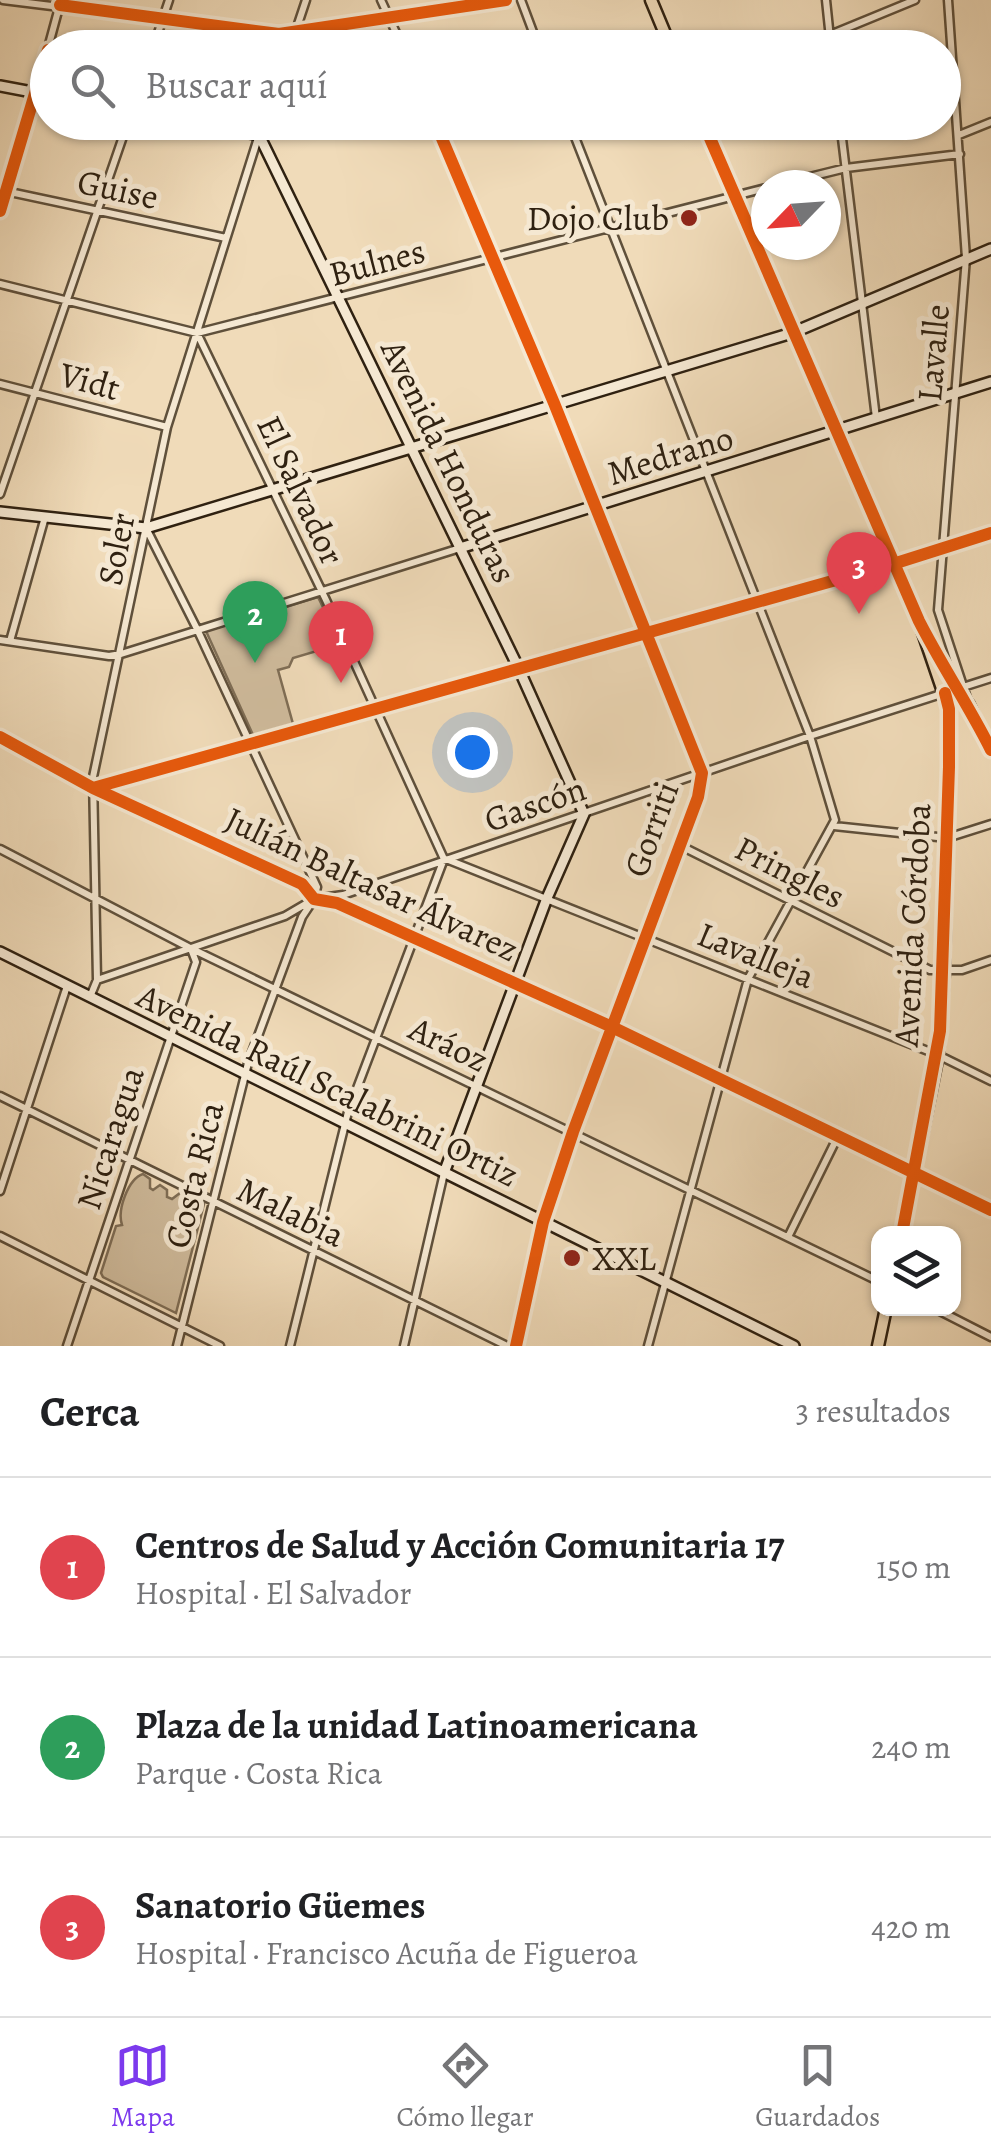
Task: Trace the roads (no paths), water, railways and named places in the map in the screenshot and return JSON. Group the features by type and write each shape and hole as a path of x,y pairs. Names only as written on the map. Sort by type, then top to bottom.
{"main road":[{"path":"651,0 664,30"},
{"path":"0,86 30,91"},
{"name":"Avenida Honduras","path":"261,140 518,666 584,814"},
{"name":"Avenida Córdoba","path":"710,140 893,564 956,690 948,709 944,972 938,1055 904,1226"},
{"path":"0,512 146,528 792,333 991,249"},
{"name":"Medrano","path":"460,548 991,382"},
{"path":"956,690 969,704 991,750"},
{"path":"444,1174 548,898 584,814"},
{"name":"Avenida Raúl Scalabrini Ortiz","path":"0,952 778,1342 794,1346"},
{"path":"878,1346 884,1316"}],"street":[{"path":"3,0 60,3 246,30"},
{"path":"159,30 169,0"},
{"path":"296,30 306,0"},
{"path":"381,0 395,30"},
{"path":"317,30 506,0"},
{"path":"521,0 532,30"},
{"path":"826,0 829,30"},
{"path":"841,30 915,0"},
{"name":"Lavalle","path":"948,0 950,30"},
{"path":"53,30 60,3"},
{"path":"0,211 30,105"},
{"path":"961,133 991,122"},
{"path":"0,494 122,140"},
{"name":"Soler","path":"90,997 98,980 93,788 167,427 258,140"},
{"name":"Gorriti","path":"444,140 702,773 698,796 543,1222 516,1346"},
{"path":"575,140 709,472 810,736 834,811 834,826 748,979 648,1346"},
{"path":"842,140 876,418"},
{"name":"Lavalle","path":"956,690 938,617 966,258 959,140"},
{"path":"838,170 960,154"},
{"name":"Guise","path":"3,191 226,238"},
{"name":"Bulnes","path":"0,284 197,333 751,191"},
{"name":"El Salvador","path":"197,333 321,590 444,859"},
{"name":"Vidt","path":"0,384 167,427"},
{"path":"10,642 45,518"},
{"path":"146,528 316,883 314,899"},
{"path":"93,788 893,564 991,533"},
{"name":"Medrano","path":"0,640 109,656 121,654 460,548"},
{"name":"Gascón","path":"98,980 284,916 314,899 343,895 991,678"},
{"name":"Julián Baltasar Álvarez","path":"0,737 93,788 302,884 314,899 337,903 612,1027 991,1210"},
{"path":"834,826 947,838 991,824"},
{"name":"Pringles","path":"679,845 922,967 944,972"},
{"name":"Aráoz","path":"0,849 190,948 871,1277"},
{"path":"290,1346 344,1125 444,859"},
{"name":"Lavalleja","path":"444,859 645,936 938,1055 991,1081"},
{"name":"Costa Rica","path":"177,1346 245,1075 302,917 314,899"},
{"name":"Nicaragua","path":"67,1346 196,962 190,948"},
{"path":"944,972 991,960"},
{"path":"0,1190 67,986"},
{"name":"Malabia","path":"0,1096 507,1346"},
{"path":"788,1235 838,1136"},
{"path":"404,1346 444,1174"},
{"path":"0,1236 220,1346"},
{"path":"950,1316 991,1336"}],"place":[{"name":"Dojo Club","path":"689,218"},
{"name":"Sanatorio Güemes","path":"859,614"},
{"name":"Plaza de la unidad Latinoamericana","path":"255,663"},
{"name":"Centros de Salud y Acción Comunitaria 17","path":"341,683"},
{"name":"XXL","path":"572,1258"}]}
